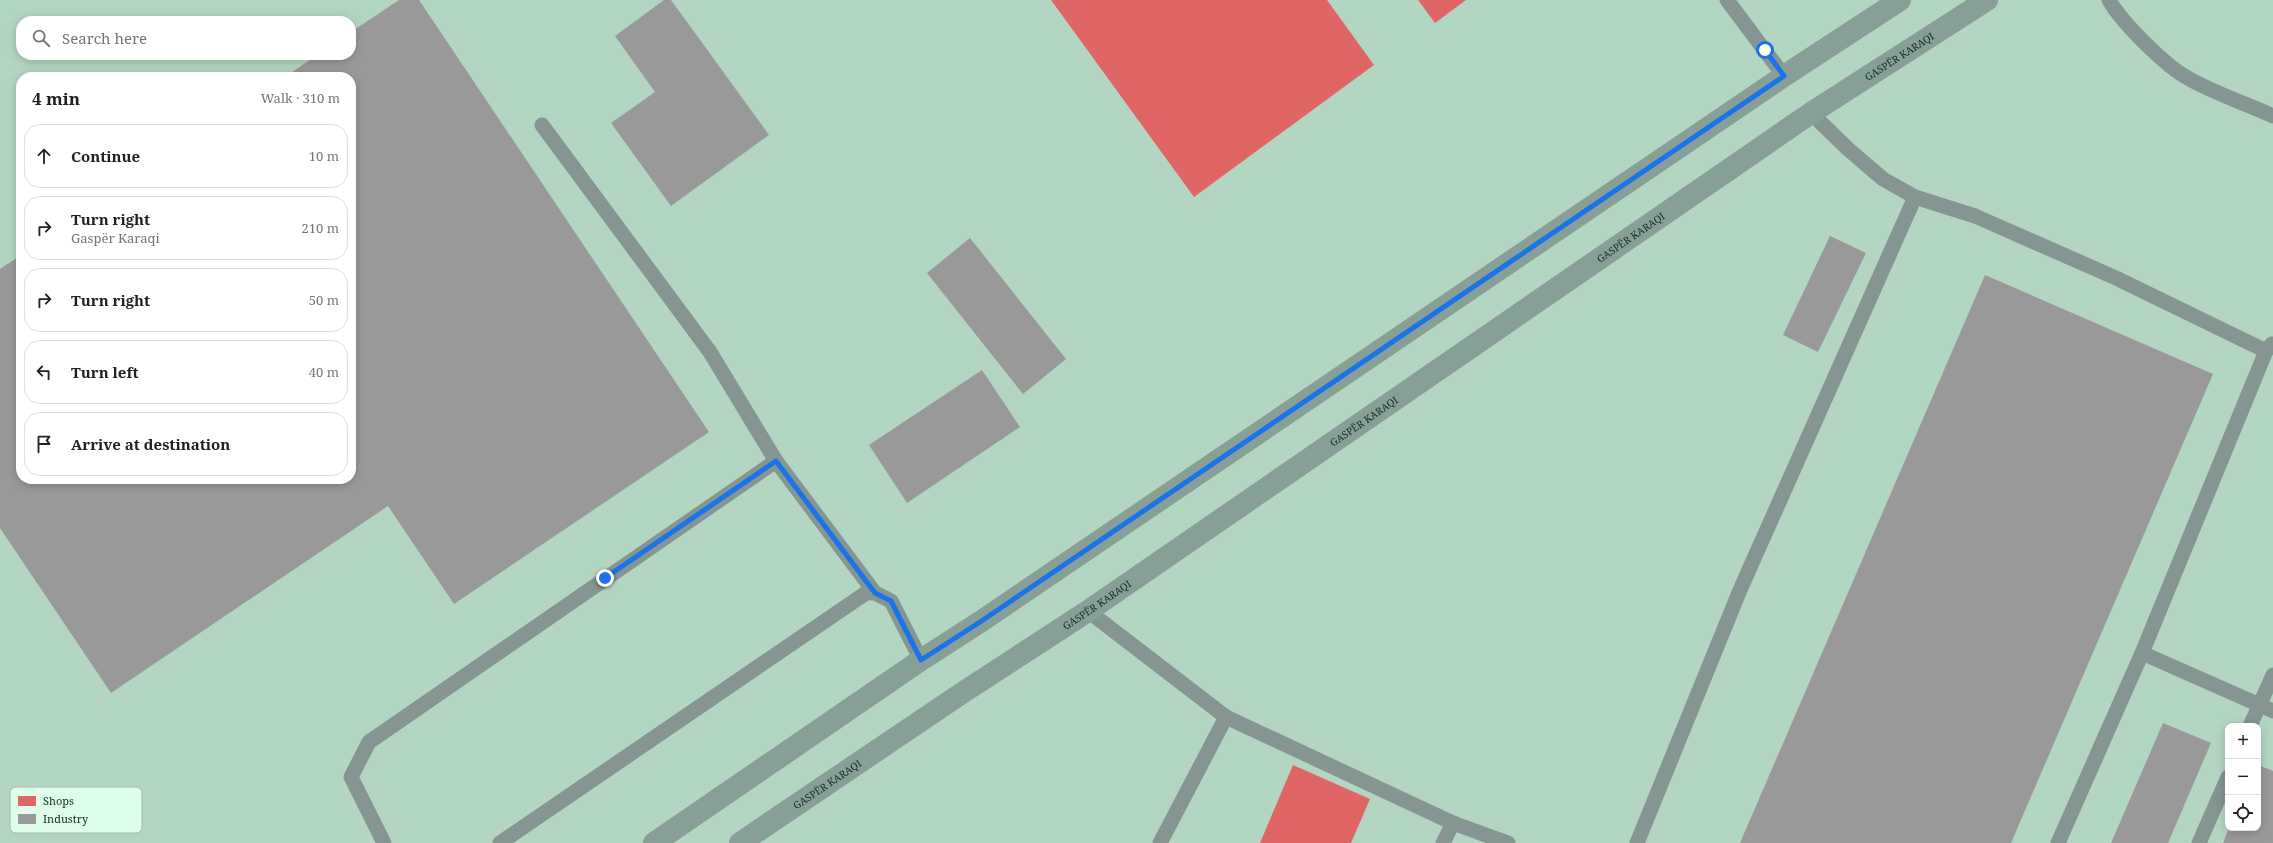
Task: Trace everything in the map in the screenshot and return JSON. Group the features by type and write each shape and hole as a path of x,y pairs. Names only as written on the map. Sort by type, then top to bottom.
{"main road":[{"path":"654,843 921,660 980,622 1784,76 1900,0"},
{"name":"GASPËR KARAQI","path":"751,840 962,693 1088,611 1811,113 1987,0"}],"lane":[{"path":"1727,0 1784,76"},
{"path":"2115,3 2146,44 2186,77 2273,116"},
{"path":"1811,113 1883,178 1914,197 1975,216 2269,347 2142,653 2058,843"},
{"path":"542,125 710,352 776,461 875,593"},
{"path":"1637,843 1740,590 1914,197"},
{"path":"384,843 351,777 369,742 776,461"},
{"path":"500,843 858,597 866,593 875,593 891,601 921,660"},
{"path":"1088,611 1226,717 1453,823 1508,843"},
{"path":"2142,653 2266,708"},
{"path":"2253,723 2266,708 2273,675"},
{"path":"1160,843 1226,717"},
{"path":"2199,843 2225,784"},
{"path":"1443,843 1453,823"}],"building: Shops":[{"path":"1051,0 1327,0 1374,65 1194,197"},
{"path":"1418,0 1466,0 1435,23"},
{"path":"1293,765 1370,799 1351,843 1260,843"}],"building: Industry":[{"path":"399,0 419,0 709,432 454,604 388,506 111,693 0,528 0,269 16,258 16,484 356,484 356,72 292,72 310,60 356,60 356,29"},
{"path":"664,0 671,0 769,135 671,206 611,123 655,92 615,36"},
{"path":"1830,236 1866,253 1818,352 1783,335"},
{"path":"970,238 1066,359 1023,394 927,273"},
{"path":"1985,275 2213,374 2011,843 1740,843"},
{"path":"982,370 1020,427 907,503 869,445"},
{"path":"2163,723 2211,743 2168,843 2111,843"},
{"path":"2261,766 2273,771 2273,843 2223,843 2228,831 2261,831"}],"route":[{"path":"605,578 776,461 875,593 884,596 891,601 921,660 980,622 1784,76 1765,50"}]}
